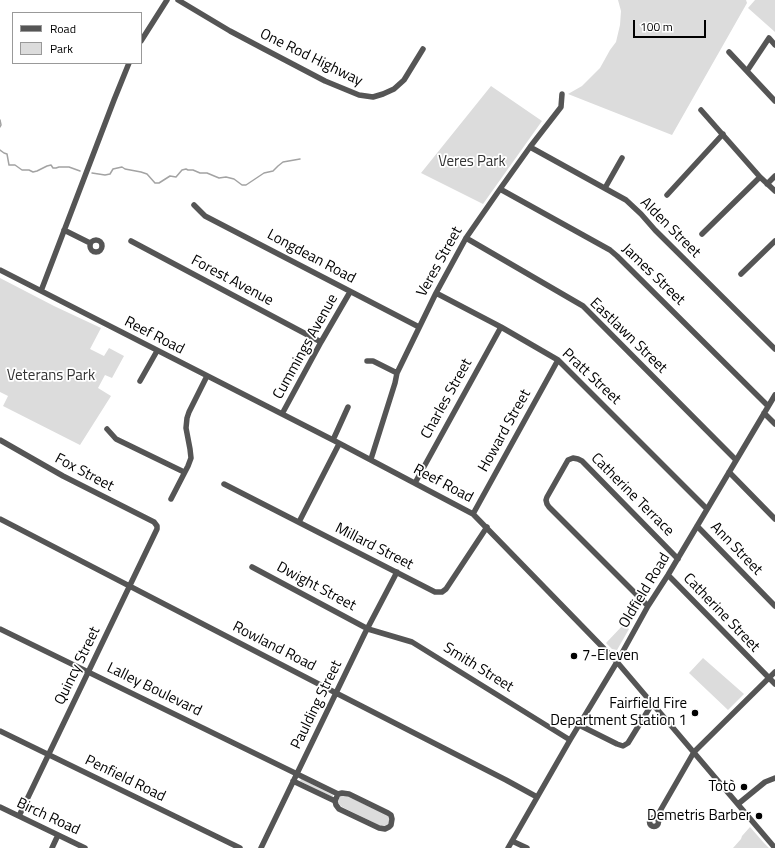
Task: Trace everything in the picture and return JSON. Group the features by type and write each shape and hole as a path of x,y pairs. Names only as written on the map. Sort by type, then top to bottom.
{"street":[{"path":"142,39 167,0"},
{"name":"One Rod Highway","path":"178,0 264,49 326,81 359,95 373,97 394,89 404,80 423,49"},
{"path":"747,71 769,38 775,46"},
{"path":"729,52 775,101"},
{"path":"41,291 114,100 130,64"},
{"name":"Veres Street","path":"371,459 397,373 436,293 466,238 530,147 561,107 562,94"},
{"path":"701,110 760,177 775,191"},
{"path":"667,195 723,134"},
{"name":"Alden Street","path":"530,147 626,200 775,349"},
{"path":"605,188 622,158"},
{"path":"767,184 775,176"},
{"path":"702,234 760,177"},
{"name":"James Street","path":"500,189 610,250 768,406"},
{"name":"Longdean Road","path":"194,205 205,216 350,292 419,326"},
{"path":"64,230 90,243"},
{"name":"Eastlawn Street","path":"466,238 583,306 736,460"},
{"name":"Forest Avenue","path":"131,241 321,342"},
{"path":"741,274 775,241"},
{"name":"Reef Road","path":"0,271 371,459 473,514 617,662 775,848"},
{"name":"Cummings Avenue","path":"282,414 350,292"},
{"name":"Pratt Street","path":"436,293 501,327 558,360 707,509"},
{"name":"Charles Street","path":"415,482 501,327"},
{"path":"140,381 157,351"},
{"name":"Howard Street","path":"473,514 558,360"},
{"path":"367,361 374,361 397,373"},
{"path":"171,499 191,454 186,428 187,418 207,376"},
{"name":"Oldfield Road","path":"508,848 579,724 617,662 648,606 678,559 775,395"},
{"path":"333,440 348,407"},
{"path":"764,413 775,424"},
{"path":"107,429 116,439 184,472"},
{"name":"Fox Street","path":"0,440 62,476 154,522 157,526"},
{"path":"299,522 339,444"},
{"name":"Catherine Terrace","path":"648,606 547,504 546,498 568,460 573,458 582,461 678,559"},
{"path":"729,472 775,518"},
{"name":"Millard Street","path":"224,484 435,592 442,592 446,589 487,527"},
{"name":"Rowland Road","path":"0,519 501,777 537,797"},
{"name":"Quincy Street","path":"19,816 156,532 157,526"},
{"name":"Ann Street","path":"697,526 775,606"},
{"name":"Dwight Street","path":"252,567 368,629"},
{"name":"Paulding Street","path":"261,848 336,693 397,572"},
{"name":"Catherine Street","path":"668,575 775,684"},
{"name":"Lalley Boulevard","path":"0,628 298,773 338,794 349,794 388,812 392,819 391,826 385,829 379,828 339,809 335,801"},
{"name":"Smith Street","path":"368,629 412,642 570,740"},
{"path":"656,818 694,752 775,672"},
{"path":"579,724 623,746 628,743 652,704"},
{"name":"Penfield Road","path":"0,731 227,845 240,848"},
{"path":"738,804 766,782 775,778"},
{"path":"293,782 335,801 338,794"},
{"name":"Birch Road","path":"0,808 85,848"},
{"path":"52,848 58,834"},
{"path":"512,841 527,848"}],"green space":[{"path":"618,0 746,0 747,3 672,135 568,94 582,86 600,68 616,42 620,25 621,11"},
{"path":"755,0 775,0 775,32 748,8"},
{"name":"Veres Park","path":"491,86 542,121 483,204 421,173"},
{"name":"Veterans Park","path":"0,278 101,328 90,349 104,356 109,348 124,356 112,378 105,375 98,388 111,396 80,445 3,406 8,396 0,392"},
{"path":"624,624 629,629 617,650 612,649 606,643"},
{"path":"703,658 744,694 728,710 689,673"},
{"path":"301,779 333,796 332,797 300,781"},
{"path":"344,795 388,815 390,819 389,823 386,826 381,826 342,807 338,801 340,796"},
{"path":"750,827 764,843 769,848 733,848"}],"waterway":[{"path":"0,120 0,127"},
{"path":"0,150 7,154 9,165 15,165 22,170 29,170 33,172 51,165 53,168 69,167 80,171"},
{"path":"92,173 105,175 110,174 113,169 122,167 147,174 155,183 159,183 170,176 176,177 182,170 186,169 200,173 207,173 219,178 226,177 234,179 242,185 246,185 264,173 273,171 283,162 300,159"}],"place":[{"name":"7-Eleven","path":"574,656"},
{"name":"Fairfield Fire Department Station 1","path":"695,713"},
{"name":"Totò","path":"744,787"},
{"name":"Demetris Barber","path":"759,816"}]}
